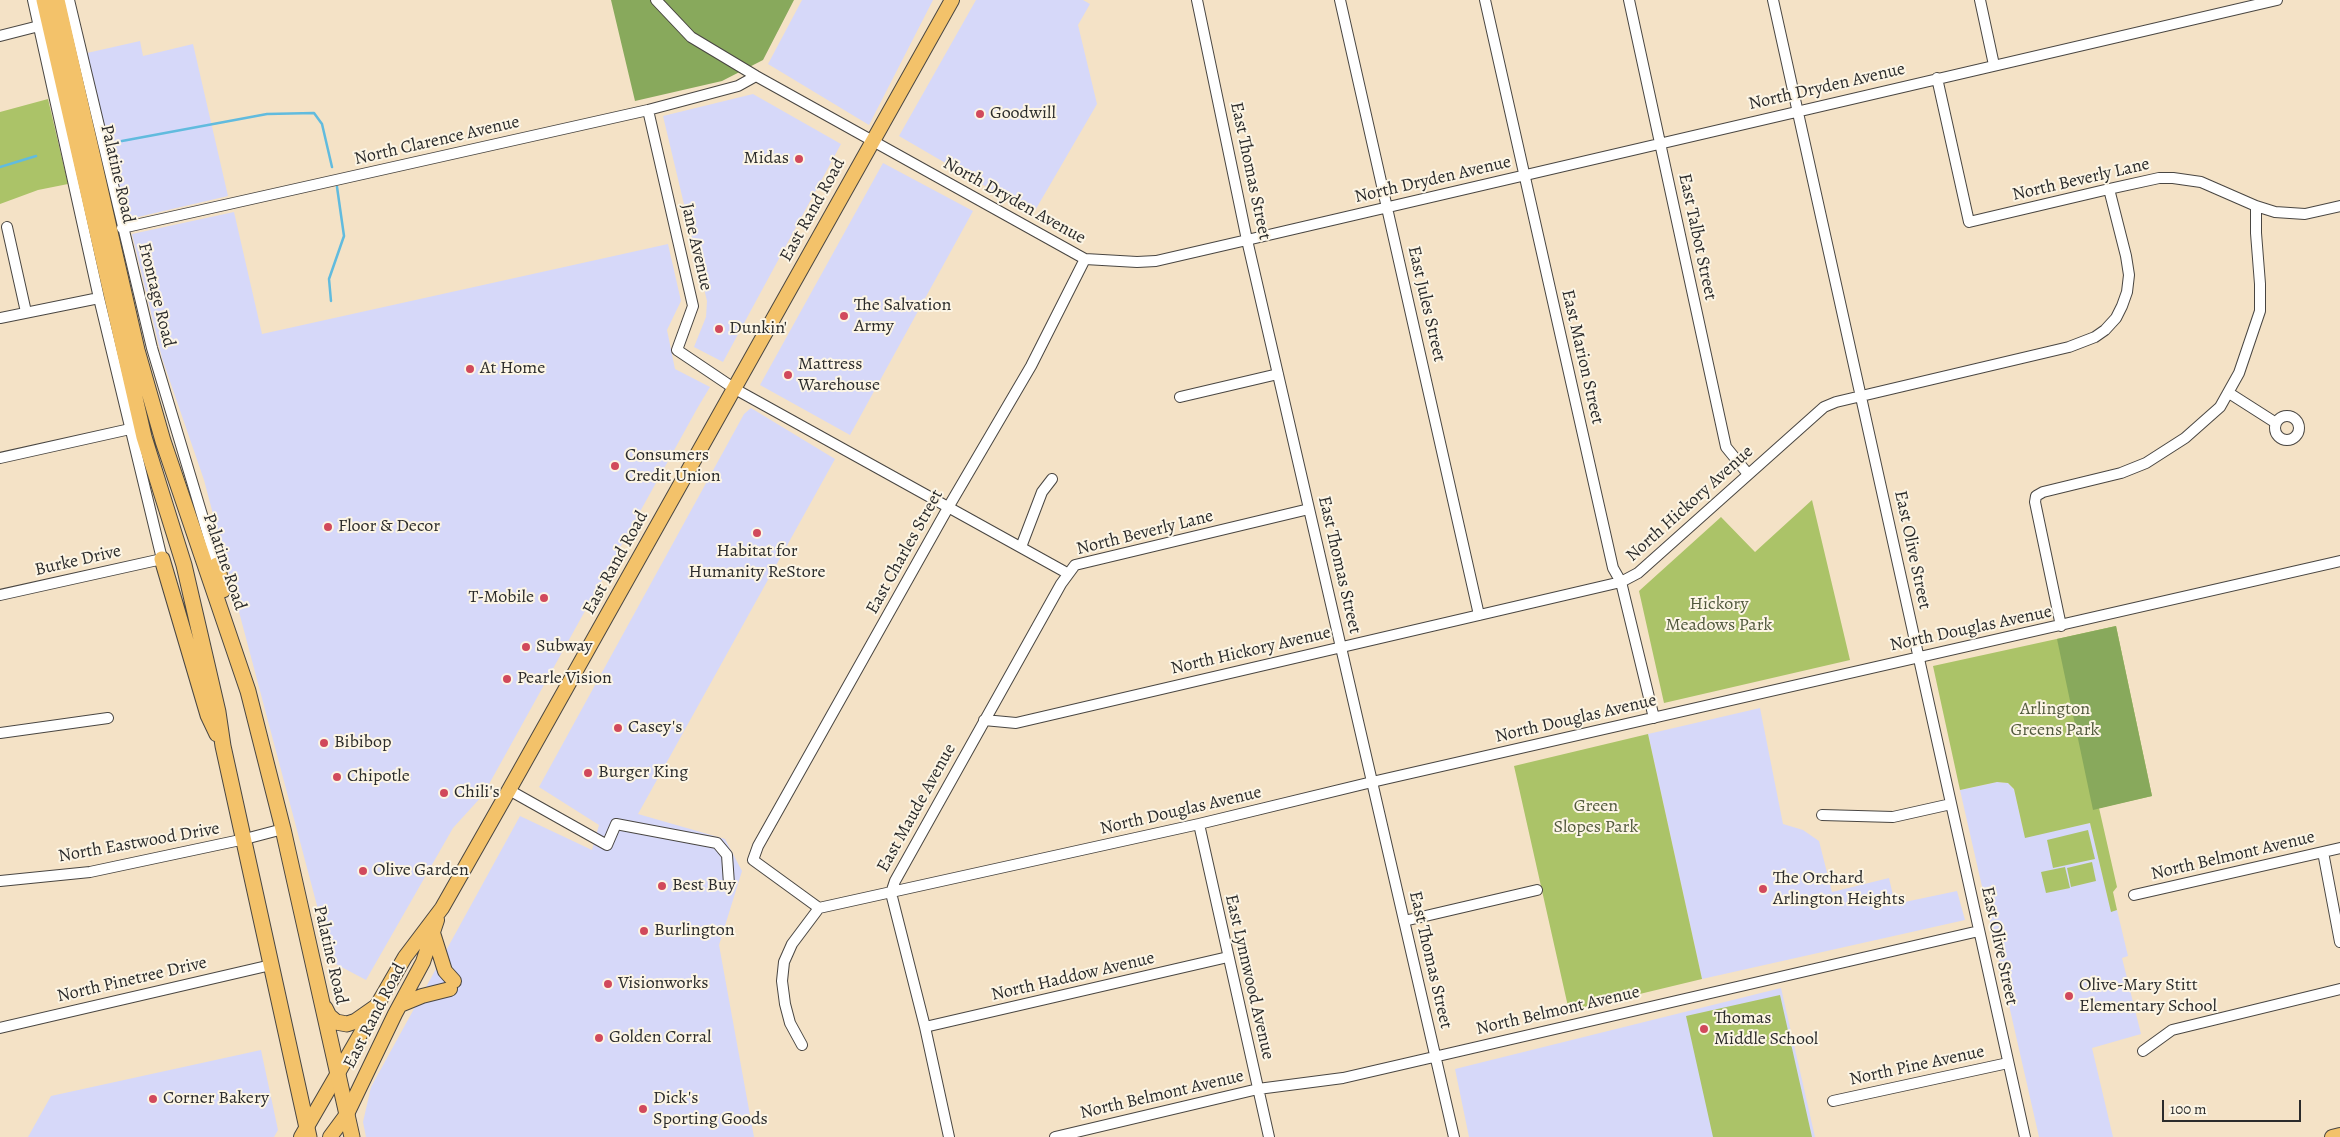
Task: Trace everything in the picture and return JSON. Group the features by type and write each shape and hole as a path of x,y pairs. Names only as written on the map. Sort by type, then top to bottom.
{"highway":[{"name":"Palatine Road","path":"44,0 144,436 184,565 218,712 223,746 245,840 306,1134"},
{"name":"Palatine Road","path":"58,0 138,350 163,441 248,691 283,829 352,1137"},
{"path":"162,559 208,716 223,746"},
{"path":"216,565 248,691"},
{"path":"321,1000 329,1016 336,1022 347,1024 356,1021 376,1007"}],"main road":[{"name":"East Rand Road","path":"306,1134 405,957 442,908 952,0"},
{"name":"East Rand Road","path":"330,1137 347,1114 423,962 442,908"},
{"path":"400,1005 452,985 445,971 433,933"},
{"path":"2332,1137 2340,1135"}],"street":[{"path":"33,0 99,298 162,559"},
{"name":"Frontage Road","path":"69,0 152,348 216,565"},
{"name":"North Dryden Avenue","path":"656,0 691,37 756,76 1085,259 1120,262 1156,261 2277,0"},
{"name":"East Thomas Street","path":"1197,0 1247,240 1454,1137"},
{"name":"East Jules Street","path":"1340,0 1479,615"},
{"name":"East Marion Street","path":"1485,0 1613,568 1621,582 1654,718"},
{"name":"East Talbot Street","path":"1629,0 1726,447 1748,474"},
{"name":"East Olive Street","path":"1773,0 2025,1137"},
{"path":"1980,0 1994,65"},
{"path":"0,36 39,26"},
{"name":"North Clarence Avenue","path":"122,228 648,110 738,86 756,76"},
{"name":"North Beverly Lane","path":"1936,78 1969,222 2159,178 2189,179 2223,190 2256,206 2275,212 2305,214 2340,206"},
{"name":"Jane Avenue","path":"648,110 693,306 677,350 735,389"},
{"name":"North Hickory Avenue","path":"984,720 1016,723 1621,582 1638,573 1824,407 1861,396 2069,347 2095,337 2105,330 2116,318 2122,306 2127,292 2129,276 2126,256 2109,189"},
{"path":"2061,626 2035,502 2036,496 2043,492 2121,473 2146,463 2204,422 2220,406 2229,393 2247,353 2260,311 2260,284 2255,222 2256,206"},
{"path":"7,228 26,312"},
{"name":"East Charles Street","path":"819,908 753,860 758,846 949,506 1031,366 1085,259"},
{"path":"0,318 99,298"},
{"path":"1180,398 1278,374"},
{"name":"North Beverly Lane","path":"735,389 1067,573 1075,565 1309,509"},
{"path":"2229,393 2276,423"},
{"path":"0,458 130,429"},
{"path":"1021,547 1042,492 1052,480"},
{"name":"Burke Drive","path":"0,595 162,559"},
{"name":"North Douglas Avenue","path":"819,908 1199,824 1372,782 2340,561"},
{"name":"East Maude Avenue","path":"949,1137 925,1027 891,893 895,881 1067,573"},
{"path":"0,733 108,718"},
{"path":"509,790 607,845 616,824 717,843 727,855 729,884"},
{"path":"1822,815 1892,817 1951,804"},
{"name":"East Lynnwood Avenue","path":"1199,824 1269,1137"},
{"name":"North Eastwood Drive","path":"0,881 90,872 245,840 283,829"},
{"name":"North Belmont Avenue","path":"2134,895 2340,848"},
{"path":"2323,852 2340,942"},
{"path":"1404,921 1537,890"},
{"path":"802,1045 790,1023 785,1004 782,981 784,962 792,944 819,908"},
{"name":"North Belmont Avenue","path":"1055,1137 1258,1089 1325,1082 1979,931"},
{"name":"North Haddow Avenue","path":"925,1027 1228,958"},
{"name":"North Pinetree Drive","path":"0,1028 271,965"},
{"path":"2143,1051 2172,1030 2340,989"},
{"name":"North Pine Avenue","path":"1833,1101 2008,1063"}],"shaded area":[{"path":"802,0 933,0 869,125 768,64"},
{"path":"976,0 1083,0 1090,4 1078,25 1097,104 1033,214 899,136"},
{"path":"140,41 143,56 193,44 228,196 125,220 87,53"},
{"path":"753,94 841,144 723,362 694,347 706,317 707,301 663,116"},
{"path":"883,163 973,211 850,435 760,385"},
{"path":"234,212 262,334 668,244 681,301 667,330 675,369 710,387 483,795 453,828 366,980 332,962 204,480 162,358 132,234"},
{"path":"751,408 835,459 638,814 725,839 742,871 719,945 754,1137 366,1137 363,1122 371,1087 520,816 592,850 599,825 539,787 744,414"},
{"path":"1760,708 1783,824 1803,830 1819,841 1832,892 1889,878 1895,904 1957,891 1965,920 1702,979 1648,734"},
{"name":"Olive-Mary Stitt Elementary School","path":"1997,782 2008,783 2014,789 2025,837 2090,823 2111,911 2117,910 2128,956 2122,958 2141,1034 2092,1048 2113,1137 2039,1137 1960,790"},
{"name":"Thomas Middle School","path":"1781,988 1815,1137 1469,1137 1455,1069"},
{"path":"261,1050 278,1130 274,1137 28,1137 51,1096"}],"green space":[{"path":"611,0 794,0 763,60 722,81 635,101"},
{"path":"48,99 68,184 38,190 0,204 0,112"},
{"name":"Hickory Meadows Park","path":"1812,500 1850,660 1664,703 1639,591 1721,517 1755,552"},
{"name":"Arlington Greens Park","path":"2116,626 2152,796 2099,808 2117,887 2113,892 2117,910 2111,912 2090,823 2025,838 2014,789 2008,783 1997,782 1960,790 1933,666"},
{"path":"2116,626 2152,796 2093,810 2057,639"},
{"name":"Green Slopes Park","path":"1648,734 1702,979 1569,1011 1514,766"},
{"path":"2088,830 2095,859 2053,868 2047,840"},
{"path":"2092,862 2096,881 2071,887 2067,868"},
{"path":"2065,867 2070,888 2046,893 2041,872"},
{"path":"1780,995 1812,1137 1713,1137 1686,1016"}],"waterway":[{"path":"122,141 267,114 314,113 322,124 332,167"},
{"path":"0,167 36,156"},
{"path":"331,301 329,279 344,236 337,187"}],"place":[{"name":"Goodwill","path":"980,114"},
{"name":"Midas","path":"799,159"},
{"name":"The Salvation Army","path":"844,316"},
{"name":"Dunkin'","path":"719,329"},
{"name":"At Home","path":"470,369"},
{"name":"Mattress Warehouse","path":"788,375"},
{"name":"Consumers Credit Union","path":"615,466"},
{"name":"Floor & Decor","path":"328,527"},
{"name":"Habitat for Humanity ReStore","path":"757,533"},
{"name":"T-Mobile","path":"544,598"},
{"name":"Subway","path":"526,647"},
{"name":"Pearle Vision","path":"507,679"},
{"name":"Casey's","path":"618,728"},
{"name":"Bibibop","path":"324,743"},
{"name":"Burger King","path":"588,773"},
{"name":"Chipotle","path":"337,777"},
{"name":"Chili's","path":"444,793"},
{"name":"Olive Garden","path":"363,871"},
{"name":"Best Buy","path":"662,886"},
{"name":"The Orchard Arlington Heights","path":"1763,889"},
{"name":"Burlington","path":"644,931"},
{"name":"Visionworks","path":"608,984"},
{"name":"Olive-Mary Stitt Elementary School","path":"2069,996"},
{"name":"Thomas Middle School","path":"1704,1029"},
{"name":"Golden Corral","path":"599,1038"},
{"name":"Corner Bakery","path":"153,1099"},
{"name":"Dick's Sporting Goods","path":"643,1109"}]}
